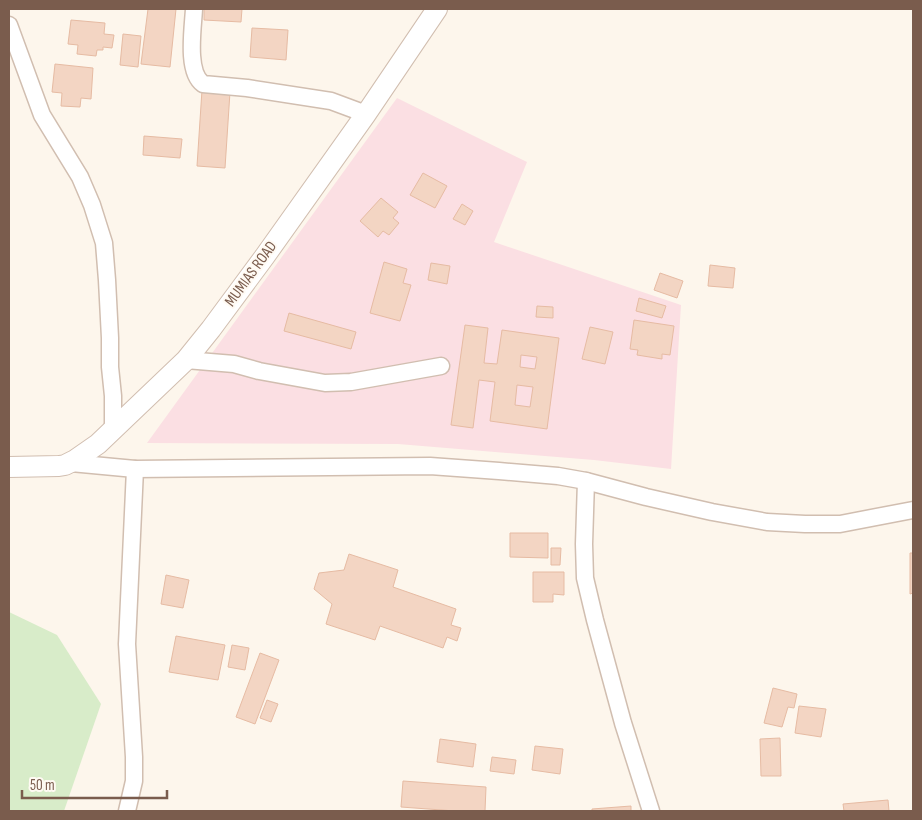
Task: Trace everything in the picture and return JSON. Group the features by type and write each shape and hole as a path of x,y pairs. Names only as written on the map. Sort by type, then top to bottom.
{"street":[{"path":"194,9 192,62 198,80 203,84 247,88 331,101 366,114"},
{"name":"MUMIAS ROAD","path":"9,467 65,465 83,456 186,360 265,256 366,114 437,9"},
{"path":"9,25 42,115 80,177 92,205 104,243 108,280 113,430"},
{"path":"186,360 228,363 269,373 326,383 351,382 441,366"},
{"path":"71,463 135,468 228,469 430,466 558,476 586,481 693,508 767,522 840,524 913,510"},
{"path":"128,811 134,781 127,644 135,468"},
{"path":"586,481 585,578 623,723 651,811"}],"shaded area":[{"path":"397,98 527,162 494,242 681,305 671,469 594,460 398,444 147,443"}],"green space":[{"path":"9,612 57,635 101,704 64,811 9,811"}],"building":[{"path":"148,9 176,9 170,67 141,64"},
{"path":"204,9 242,9 241,22 204,20"},
{"path":"71,20 105,23 104,34 114,35 112,48 103,47 103,50 97,50 96,56 77,54 78,45 68,44"},
{"path":"252,28 288,30 286,60 250,57"},
{"path":"123,34 141,36 138,67 120,65"},
{"path":"55,64 93,68 91,99 81,98 80,107 61,106 62,93 52,92"},
{"path":"202,90 230,92 225,168 197,166"},
{"path":"144,136 182,139 180,158 143,155"},
{"path":"423,173 447,186 435,208 410,195"},
{"path":"381,198 398,212 393,218 399,223 389,235 383,231 378,237 360,221"},
{"path":"462,204 473,211 465,225 453,219"},
{"path":"384,262 407,269 403,283 411,285 400,321 370,313"},
{"path":"431,263 450,266 447,284 428,280"},
{"path":"710,265 735,268 733,288 708,286"},
{"path":"660,273 683,281 677,298 654,290"},
{"path":"639,298 666,306 662,318 636,311"},
{"path":"537,306 553,307 553,318 536,317"},
{"path":"289,313 356,332 351,349 284,331"},
{"path":"634,320 674,326 670,355 662,354 662,359 637,355 638,350 630,349"},
{"path":"465,325 488,328 484,363 497,364 502,330 559,338 547,429 490,421 495,382 479,380 473,428 451,425","holes":["521,355 537,357 535,369 520,367","517,385 533,387 530,407 515,405"]},
{"path":"590,327 613,332 605,364 582,359"},
{"path":"510,533 548,533 548,558 510,557"},
{"path":"551,548 561,548 560,565 551,565"},
{"path":"910,553 913,553 913,593 910,594"},
{"path":"349,554 398,570 393,587 456,609 451,625 461,628 457,641 447,637 443,648 380,626 375,640 326,624 332,604 314,589 319,573 344,570"},
{"path":"533,572 564,572 564,595 553,594 553,602 533,602"},
{"path":"166,575 189,580 183,608 161,604"},
{"path":"176,636 225,645 218,680 169,672"},
{"path":"232,645 249,648 245,670 228,667"},
{"path":"260,653 279,660 255,724 236,717"},
{"path":"773,688 797,694 794,708 788,707 782,727 764,723"},
{"path":"267,700 278,704 271,722 260,718"},
{"path":"799,706 826,709 821,737 795,733"},
{"path":"780,738 781,776 761,776 760,739"},
{"path":"440,739 476,744 473,767 437,762"},
{"path":"535,746 563,749 560,774 532,770"},
{"path":"492,757 516,760 514,774 490,771"},
{"path":"403,781 486,787 485,811 401,807"},
{"path":"888,800 889,811 844,811 843,804"},
{"path":"631,806 631,811 592,811 592,809"}]}
